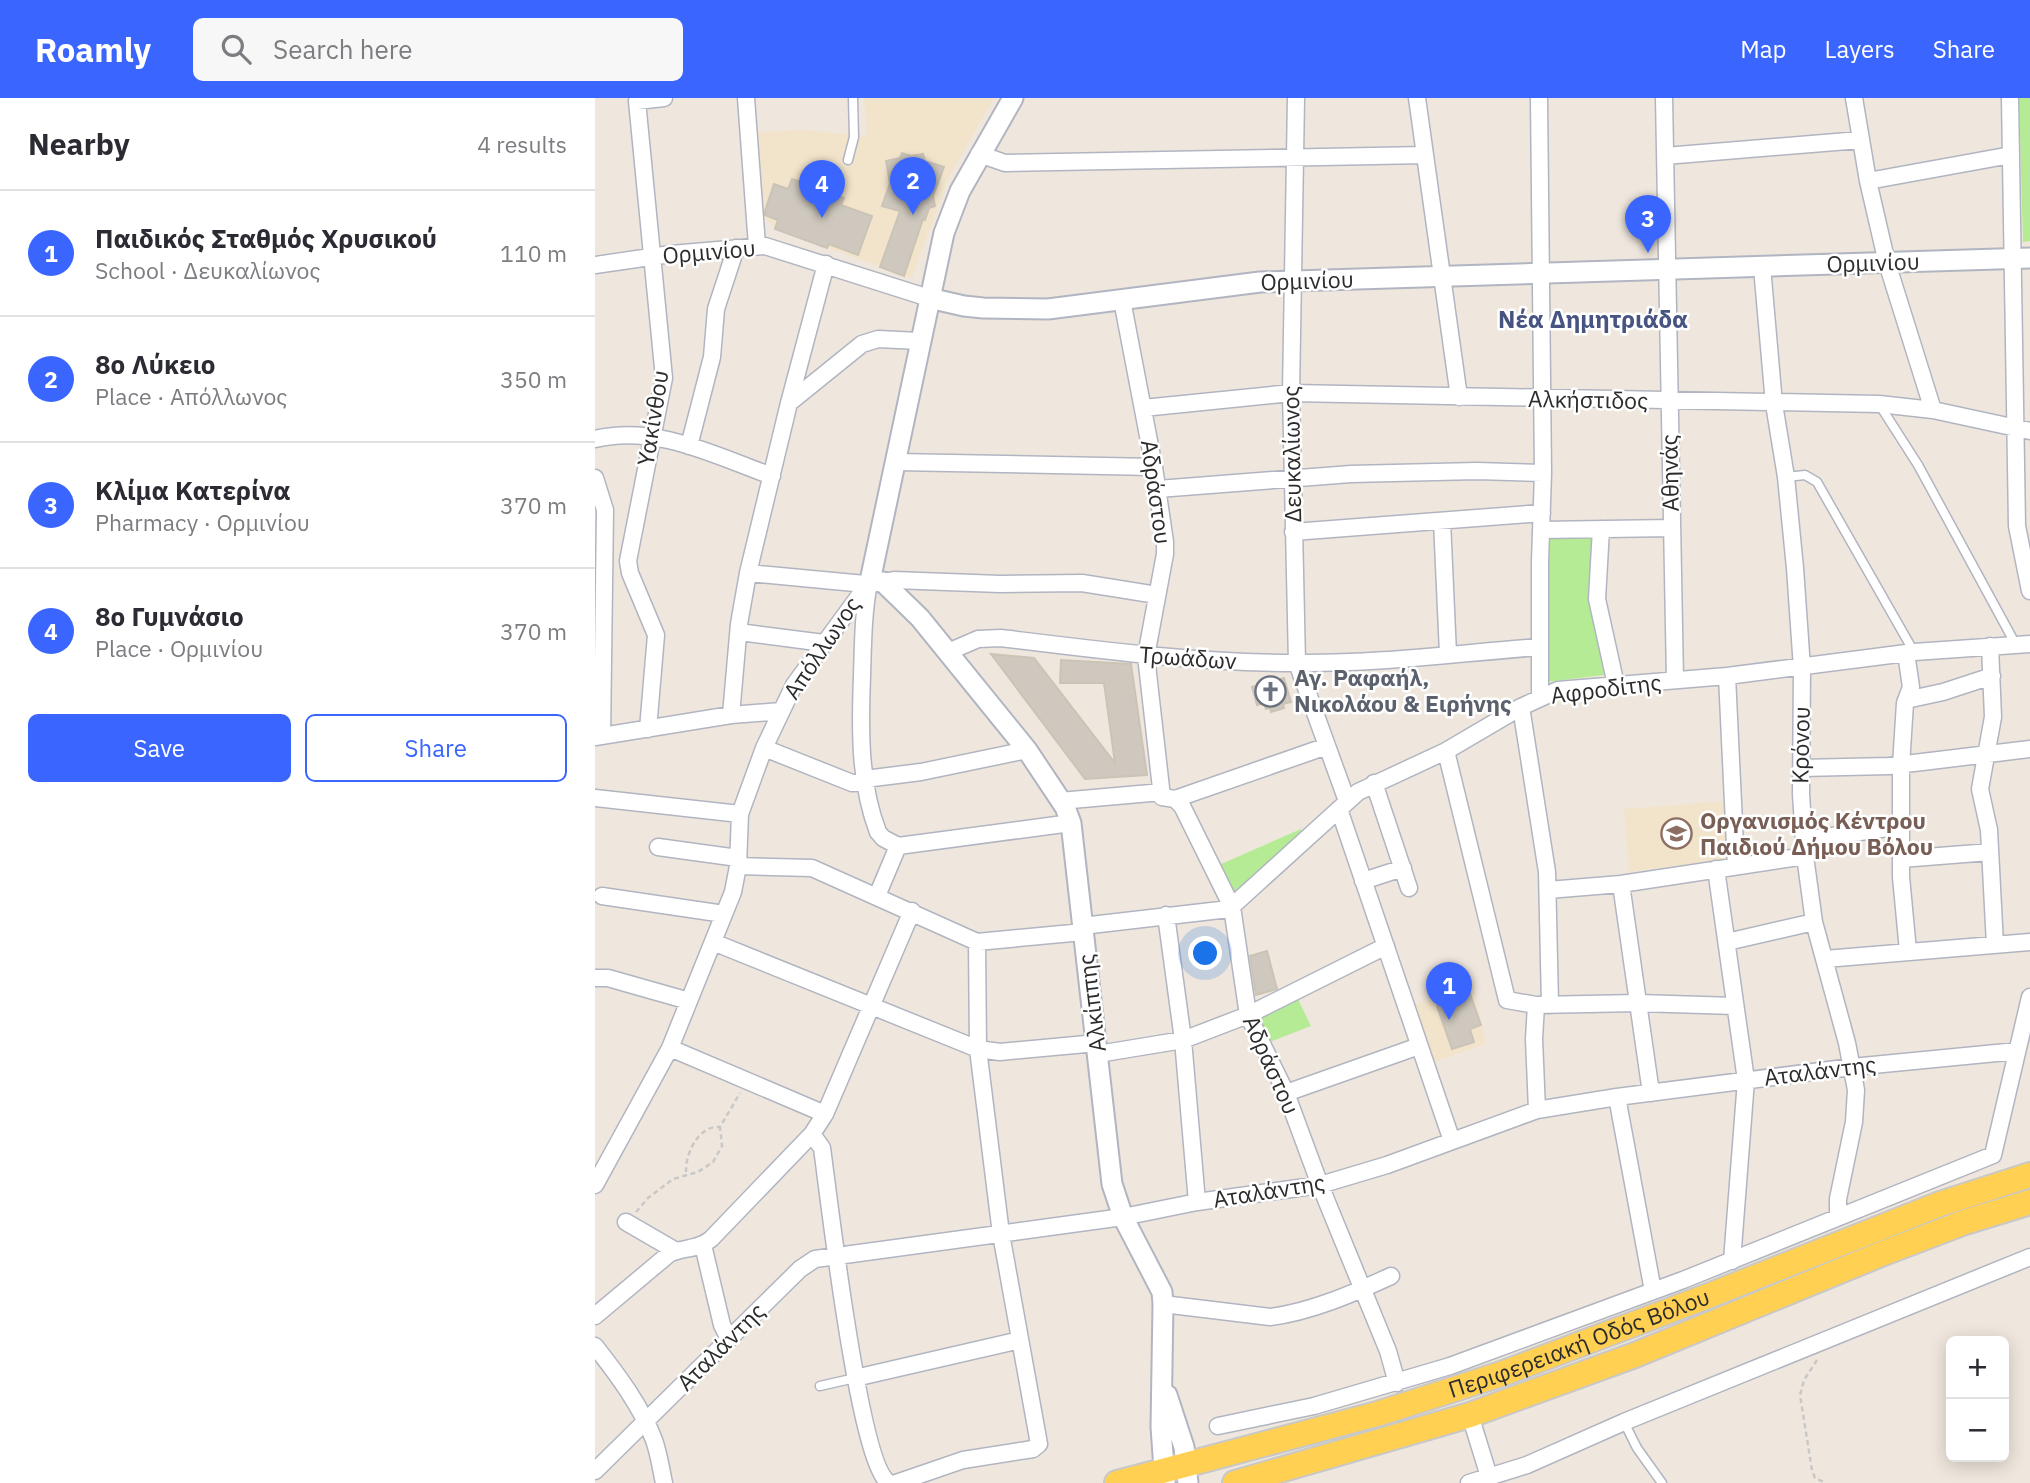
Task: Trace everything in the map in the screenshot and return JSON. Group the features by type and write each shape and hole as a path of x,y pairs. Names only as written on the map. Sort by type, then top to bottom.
{"main road":[{"name":"Περιφερειακή Οδός Βόλου","path":"1117,1483 1176,1475 1501,1374 1940,1204 2030,1175"},
{"name":"Περιφερειακή Οδός Βόλου","path":"1235,1483 1470,1415 1635,1355 1890,1250 1965,1222 2030,1202"}],"street":[{"name":"Υακίνθου","path":"647,729 656,635 630,573 628,561 664,378 637,101 664,98"},
{"path":"746,98 757,246"},
{"name":"Απόλλωνος","path":"595,1185 670,1048 724,914 736,882 740,814 764,748 781,711 794,685 873,582 919,341 948,223 960,191 979,154 1013,98"},
{"name":"Δευκαλίωνος","path":"1296,98 1291,393 1297,663 1327,746 1363,881 1452,1141"},
{"path":"1417,98 1459,397"},
{"path":"1539,98 1543,399 1540,697"},
{"name":"Αθηνάς","path":"1664,98 1675,680"},
{"path":"1854,98 1868,181 1887,263 1933,410"},
{"path":"2010,98 2011,155 2021,258 2023,429 2017,526 2030,591"},
{"path":"1665,156 1860,140"},
{"path":"979,154 1005,163 1425,155"},
{"path":"1868,181 2011,155"},
{"name":"Ορμινίου","path":"595,265 736,248 770,247 929,298 964,306 1048,309 1222,286 1293,281 2021,258"},
{"path":"689,446 712,357 716,309 736,248"},
{"path":"731,715 748,573 826,264"},
{"name":"Κρόνου","path":"1762,267 1775,404 1786,477 1802,668 1801,768 1804,848 1814,922 1852,1067 1855,1105 1838,1199 1838,1217"},
{"name":"Αδράστου","path":"1122,300 1158,489 1165,542 1146,656 1168,796 1182,806 1232,907 1248,1015 1286,1093 1320,1185 1388,1351 1397,1383"},
{"path":"789,403 862,344 878,339 919,341"},
{"name":"Αλκήστιδος","path":"1143,408 1291,393 1879,404 1933,410 2023,429"},
{"path":"595,439 652,436 689,446 772,476"},
{"path":"895,462 1154,467"},
{"path":"1158,489 1411,471 1543,472"},
{"path":"595,478 605,510 600,584 599,736 731,715 781,711"},
{"path":"1293,532 1542,513"},
{"path":"1442,521 1448,654"},
{"path":"1541,530 1671,528"},
{"path":"1601,529 1597,599 1616,685"},
{"path":"748,573 873,582 894,580 975,584 1082,583 1157,595"},
{"path":"873,582 908,604 948,652"},
{"path":"873,582 863,617 860,728 865,780 878,832 898,846 1072,822"},
{"path":"739,632 824,643"},
{"name":"Τρωάδων","path":"948,652 978,639 1001,638 1146,656 1297,663 1390,660 1540,647"},
{"name":"Αφροδίτης","path":"1232,907 1343,805 1374,783 1446,751 1540,697 1570,688 1727,676 1910,652 2023,644"},
{"path":"1990,646 1993,717 1980,789 1988,824 1995,945"},
{"name":"Αλκίππης","path":"948,652 1027,750 1072,822 1112,1184 1123,1217 1161,1292 1164,1304 1163,1384 1184,1447 1176,1475"},
{"path":"1908,951 1901,859 1901,765 1906,700 1911,687 1910,652"},
{"path":"1727,676 1736,866"},
{"path":"1906,700 1943,692 1993,676"},
{"path":"1521,707 1538,807 1548,890 1543,1005 1534,1040 1537,1110"},
{"path":"1061,801 1168,796 1327,746"},
{"path":"764,748 852,783 1027,750"},
{"path":"1801,768 1901,765 2030,749"},
{"path":"1446,751 1488,918 1504,997 1511,1002 1543,1005 1638,1003 1735,1006"},
{"path":"1374,783 1409,888"},
{"path":"595,798 740,814"},
{"path":"1548,890 1621,884 1736,866 1902,826"},
{"path":"877,896 898,846"},
{"path":"658,847 738,862 812,868 977,942 1232,907"},
{"path":"1901,859 1990,852"},
{"path":"1363,881 1403,868"},
{"path":"1716,869 1747,1080 1732,1261"},
{"path":"1621,884 1651,1093"},
{"path":"603,896 724,914"},
{"path":"595,1316 676,1251 695,1249 703,1245 812,1134 825,1114 912,911"},
{"path":"1166,915 1183,1040 1197,1202"},
{"path":"1727,942 1814,922"},
{"path":"713,942 978,1049 1000,1052 1098,1048 1183,1040 1248,1015 1386,946"},
{"path":"812,1134 822,1148 855,1378 870,1447 881,1475 890,1483 951,1463 991,1454 1033,1449 1038,1444 1001,1234 978,1049 977,942"},
{"path":"1825,959 2030,942"},
{"path":"595,978 608,978 689,1001"},
{"path":"1218,1426 1314,1406 1397,1383 1505,1347 1732,1261 1993,1155 2030,997"},
{"path":"1286,1093 1419,1046"},
{"path":"670,1048 825,1114"},
{"name":"Αταλάντης","path":"595,1471 806,1264 815,1259 1123,1217 1197,1202 1320,1185 1387,1165 1537,1110 1852,1067 2017,1051"},
{"path":"1617,1097 1653,1291"},
{"path":"626,1222 676,1251"},
{"path":"703,1245 722,1325 729,1339"},
{"path":"1469,1483 1495,1481 1625,1422 2030,1257"},
{"path":"1164,1304 1271,1317 1287,1315 1363,1289 1391,1276"},
{"path":"855,1378 1020,1340"},
{"path":"595,1346 645,1422 656,1446 664,1483"},
{"path":"1470,1415 1495,1481"}],"lane":[{"path":"848,160 854,137 853,98"},
{"path":"1879,404 2023,644"},
{"path":"1786,477 1805,475 1817,482 1910,652"},
{"path":"820,1386 855,1378"},
{"path":"1625,1422 1637,1448 1662,1483"}],"path":[{"path":"626,1222 648,1198 673,1179 698,1171 713,1162 722,1146 720,1127 747,1081"},
{"path":"686,1173 685,1162 694,1143 708,1129 720,1127"},
{"path":"1825,1340 1823,1350 1804,1380 1800,1395 1812,1470 1815,1478 1826,1483"}],"shaded area":[{"path":"864,98 994,98 948,179 912,278 775,229 763,215 757,132 805,130 867,136"},
{"name":"Οργανισμός Κέντρου Παιδιού Δήμου Βόλου","path":"1727,801 1730,859 1629,872 1624,809"},
{"path":"1473,985 1486,1044 1431,1063 1411,1006"}],"green space":[{"path":"2019,98 2030,98 2030,241 2023,242"},
{"path":"1546,537 1593,537 1591,606 1604,675 1546,682"},
{"path":"1301,829 1302,833 1232,895 1219,865"},
{"path":"1297,997 1311,1026 1270,1042 1256,1016"}],"building":[{"path":"902,153 911,156 923,154 925,161 944,167 933,196 935,206 929,208 925,220 923,219 904,276 880,267 900,211 882,206 890,183 886,161 900,158"},
{"path":"792,179 844,198 841,205 872,216 858,255 829,244 827,248 775,229 778,220 765,215 774,184 788,189"},
{"path":"991,654 1034,658 1115,763 1104,683 1060,683 1061,660 1131,664 1147,775 1085,779"},
{"name":"Αγ. Ραφαήλ, Νικολάου & Ειρήνης","path":"1284,678 1291,702 1283,704 1284,708 1271,712 1270,708 1266,709 1264,703 1257,705 1252,687"},
{"path":"1267,951 1277,989 1256,995 1250,956"},
{"path":"1468,988 1481,1025 1470,1029 1474,1042 1452,1049 1437,1006 1442,1004 1439,997"}],"place":[{"name":"8ο Λύκειο","path":"913,215"},
{"name":"8ο Γυμνάσιο","path":"822,218"},
{"name":"Κλίμα Κατερίνα","path":"1648,253"},
{"name":"Αγ. Ραφαήλ, Νικολάου & Ειρήνης","path":"1271,691"},
{"name":"Οργανισμός Κέντρου Παιδιού Δήμου Βόλου","path":"1677,834"},
{"name":"Παιδικός Σταθμός Χρυσικού","path":"1449,1020"}],"district":[{"name":"Νέα Δημητριάδα","path":"1593,320"}]}
